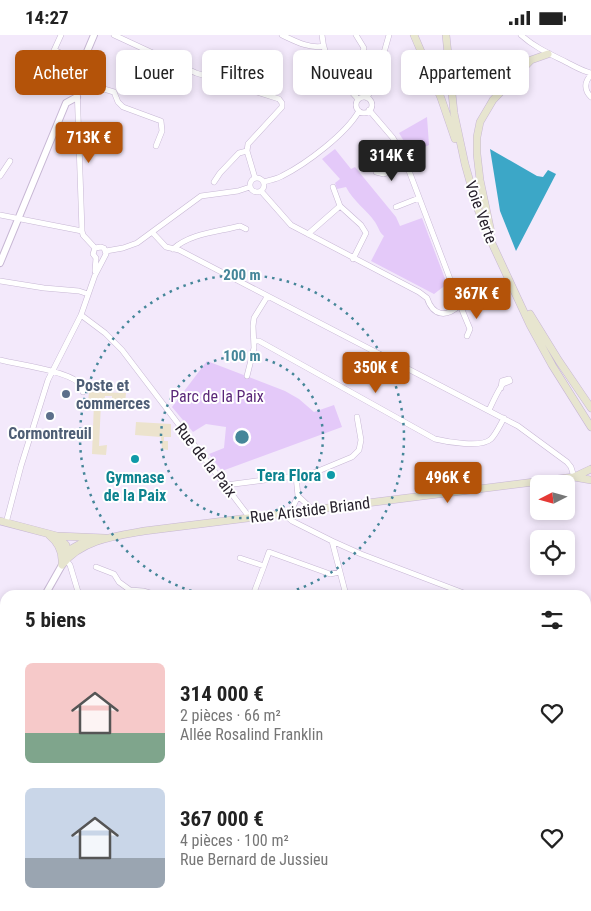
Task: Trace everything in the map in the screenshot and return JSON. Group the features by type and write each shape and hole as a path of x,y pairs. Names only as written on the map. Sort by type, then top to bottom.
{"main road":[{"path":"414,35 442,98 464,164"},
{"name":"Voie Verte","path":"448,35 454,113 464,164 477,207 530,325 552,365 591,427"},
{"name":"Voie Verte","path":"448,35 463,145 473,183 491,232 533,321 591,408"},
{"path":"491,232 479,171 477,137 480,122 492,99 531,60 548,54"},
{"name":"Rue Aristide Briand","path":"575,476 591,469"},
{"name":"Rue Aristide Briand","path":"575,477 591,480"},
{"name":"Rue Aristide Briand","path":"94,540 144,531 530,483"},
{"path":"2,523 74,541 94,540"},
{"path":"48,535 57,542 63,565"},
{"path":"59,537 66,545 63,565"},
{"path":"63,565 94,540"},
{"path":"63,565 74,541"}],"street":[{"path":"54,50 61,35"},
{"path":"88,50 94,35"},
{"path":"114,35 196,73 279,99 282,103 279,111 248,144 247,151 255,178"},
{"path":"282,35 309,47 324,46"},
{"path":"322,35 325,50"},
{"path":"356,35 364,48 363,50"},
{"path":"367,98 378,77 389,35"},
{"path":"521,35 535,47 591,74 586,82"},
{"path":"581,70 586,82 586,90 591,97"},
{"path":"106,90 114,92 118,102 123,107 161,121 162,131 156,146"},
{"path":"354,95 358,99"},
{"path":"0,263 66,103 77,97 82,231 83,235 95,248"},
{"path":"358,99 362,97 367,98"},
{"path":"358,111 363,113 369,110 371,104 367,98"},
{"path":"358,99 356,104 358,111"},
{"path":"369,110 394,138 407,166 450,279 457,285 461,295 460,305 470,329 467,336"},
{"path":"255,178 261,179 264,182 280,178 301,166 342,132 358,111"},
{"path":"78,137 110,149"},
{"path":"214,182 239,153 247,151"},
{"path":"0,176 10,161"},
{"path":"376,172 384,174 407,166"},
{"path":"250,187 250,183 255,178"},
{"path":"261,191 264,182"},
{"path":"250,187 254,192 261,191"},
{"path":"95,248 101,247 106,251 137,243 201,197 250,187"},
{"path":"333,187 340,206 361,225 366,233 353,259"},
{"path":"261,191 286,220 353,259 427,297 430,306 436,312 444,314 454,311 460,305"},
{"path":"396,207 419,198"},
{"path":"308,234 340,206"},
{"path":"0,215 82,231"},
{"path":"173,249 180,242 189,238 240,226 246,229"},
{"path":"152,231 166,247 180,250 267,297 518,426 567,462 573,475"},
{"path":"2,523 51,371 81,315 94,275 96,259 93,254 95,248"},
{"path":"94,275 106,251"},
{"path":"96,259 104,258"},
{"path":"0,281 79,291 88,294"},
{"path":"247,376 254,348 254,318 267,297"},
{"name":"Rue de la Paix","path":"81,315 105,333 122,350 250,518"},
{"path":"254,341 259,341 435,439 448,442 487,442 492,438 504,418"},
{"path":"0,360 51,371 77,381 81,385 83,392"},
{"path":"489,410 501,388"},
{"path":"226,485 311,474 352,457 359,450 361,440 357,417"},
{"path":"582,473 591,464"},
{"path":"296,476 298,496 287,513 292,521 361,554 456,590"},
{"path":"298,496 313,510"},
{"path":"332,541 345,590"},
{"path":"255,590 269,552 330,574 340,573"},
{"path":"240,558 264,566"},
{"path":"48,590 63,565 70,565 78,590"},
{"path":"96,567 114,574 126,590"}],"shaded area":[{"path":"89,392 126,393 125,403 112,403 112,396 105,396 104,402 101,403 99,446 107,445 106,455 92,454 94,402 88,402"},
{"path":"136,422 171,424 171,437 164,437 164,441 168,441 168,450 162,449 161,437 135,435"}],"green space":[{"path":"427,117 429,145 411,153 399,133"},
{"path":"335,149 351,169 355,167 396,217 400,226 422,218 447,284 434,294 371,261 384,236 346,187 337,189 335,183 340,179 322,159"},
{"name":"Parc de la Paix","path":"207,361 285,391 299,399 314,412 334,405 342,427 222,471 209,454 224,448 226,427 206,424 193,432 172,407"}],"water":[{"path":"490,149 537,176 543,177 548,170 556,174 516,251 500,211"}],"place":[{"name":"Poste et commerces","path":"66,394"},
{"name":"Cormontreuil","path":"50,416"},
{"name":"Gymnase de la Paix","path":"135,459"},
{"name":"Tera Flora","path":"331,475"}]}
